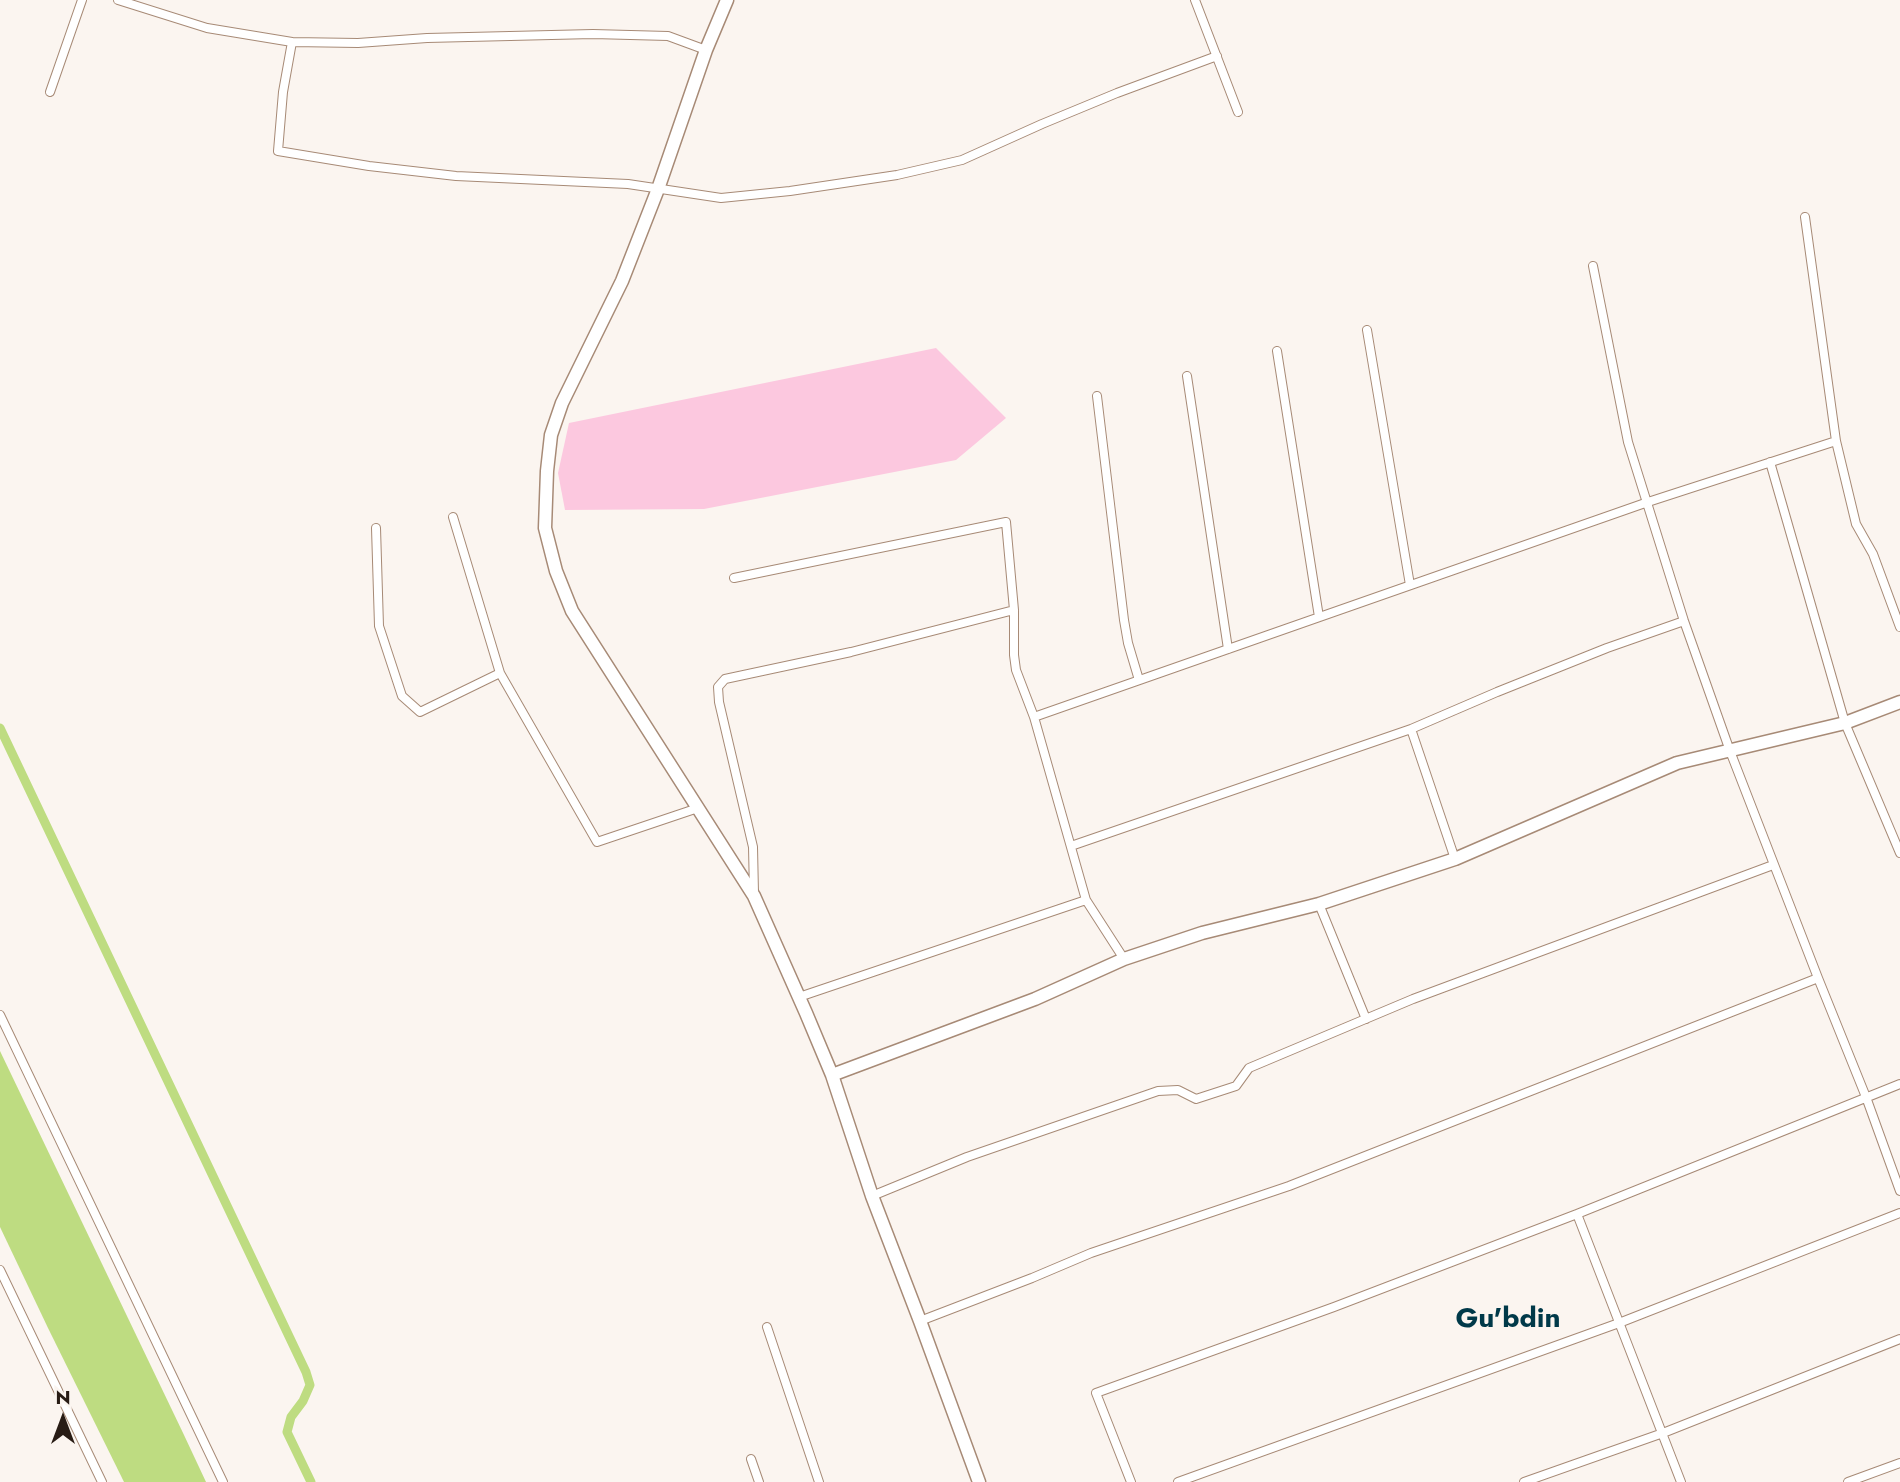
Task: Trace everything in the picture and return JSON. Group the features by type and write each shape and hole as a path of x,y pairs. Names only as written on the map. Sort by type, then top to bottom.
{"street":[{"path":"50,92 82,0"},
{"path":"118,0 207,28 292,42 358,43 427,38 593,34 668,37 706,50"},
{"path":"727,0 706,50 658,189 622,281 562,403 551,435 545,528 556,571 572,611 754,896 832,1075 872,1196 979,1482"},
{"path":"1195,0 1238,112"},
{"path":"292,42 278,151 369,166 456,176 628,184 721,198 897,175 962,160 1105,99 1217,57"},
{"path":"1805,218 1836,441 1856,524 1873,554 1900,627"},
{"path":"1592,267 1628,442 1684,621 1773,865 1866,1097 1900,1191"},
{"path":"1367,330 1410,585"},
{"path":"1277,351 1319,617"},
{"path":"1186,376 1227,649"},
{"path":"1097,396 1124,620 1139,680"},
{"path":"1034,717 1648,502 1836,441"},
{"path":"1770,463 1845,723 1900,853"},
{"path":"453,517 500,673 597,842 698,808"},
{"path":"734,578 1006,522 1016,670 1034,717 1086,900 1124,959"},
{"path":"376,528 379,626 402,696 420,712 500,673"},
{"path":"754,896 753,847 719,702 719,688 724,679 851,652 1014,610"},
{"path":"1071,846 1411,729 1533,677 1684,621"},
{"path":"832,1075 1035,999 1124,959 1202,933 1319,904 1455,859 1678,764 1845,723 1900,702"},
{"path":"1411,729 1455,859"},
{"path":"872,1196 967,1157 1158,1091 1178,1090 1196,1099 1236,1086 1249,1068 1413,999 1773,865"},
{"path":"799,997 1086,900"},
{"path":"1319,904 1366,1019"},
{"path":"920,1321 1091,1253 1302,1181 1818,978"},
{"path":"0,1016 223,1482"},
{"path":"1131,1482 1096,1393 1334,1307 1900,1084"},
{"path":"1577,1213 1682,1482"},
{"path":"1178,1482 1619,1323 1900,1213"},
{"path":"0,1270 102,1482"},
{"path":"767,1328 818,1482"},
{"path":"1524,1482 1663,1433 1900,1339"},
{"path":"751,1459 759,1482"},
{"path":"1848,1482 1900,1462"}],"shaded area":[{"path":"936,348 1006,418 956,460 704,509 565,510 558,473 569,423"},
{"path":"0,1051 206,1482 124,1482 48,1328 0,1227"}],"waterway":[{"path":"0,728 306,1372 310,1385 303,1401 291,1417 287,1432 311,1482"}],"district":[{"name":"Gu'bdin","path":"1508,1320"}]}
